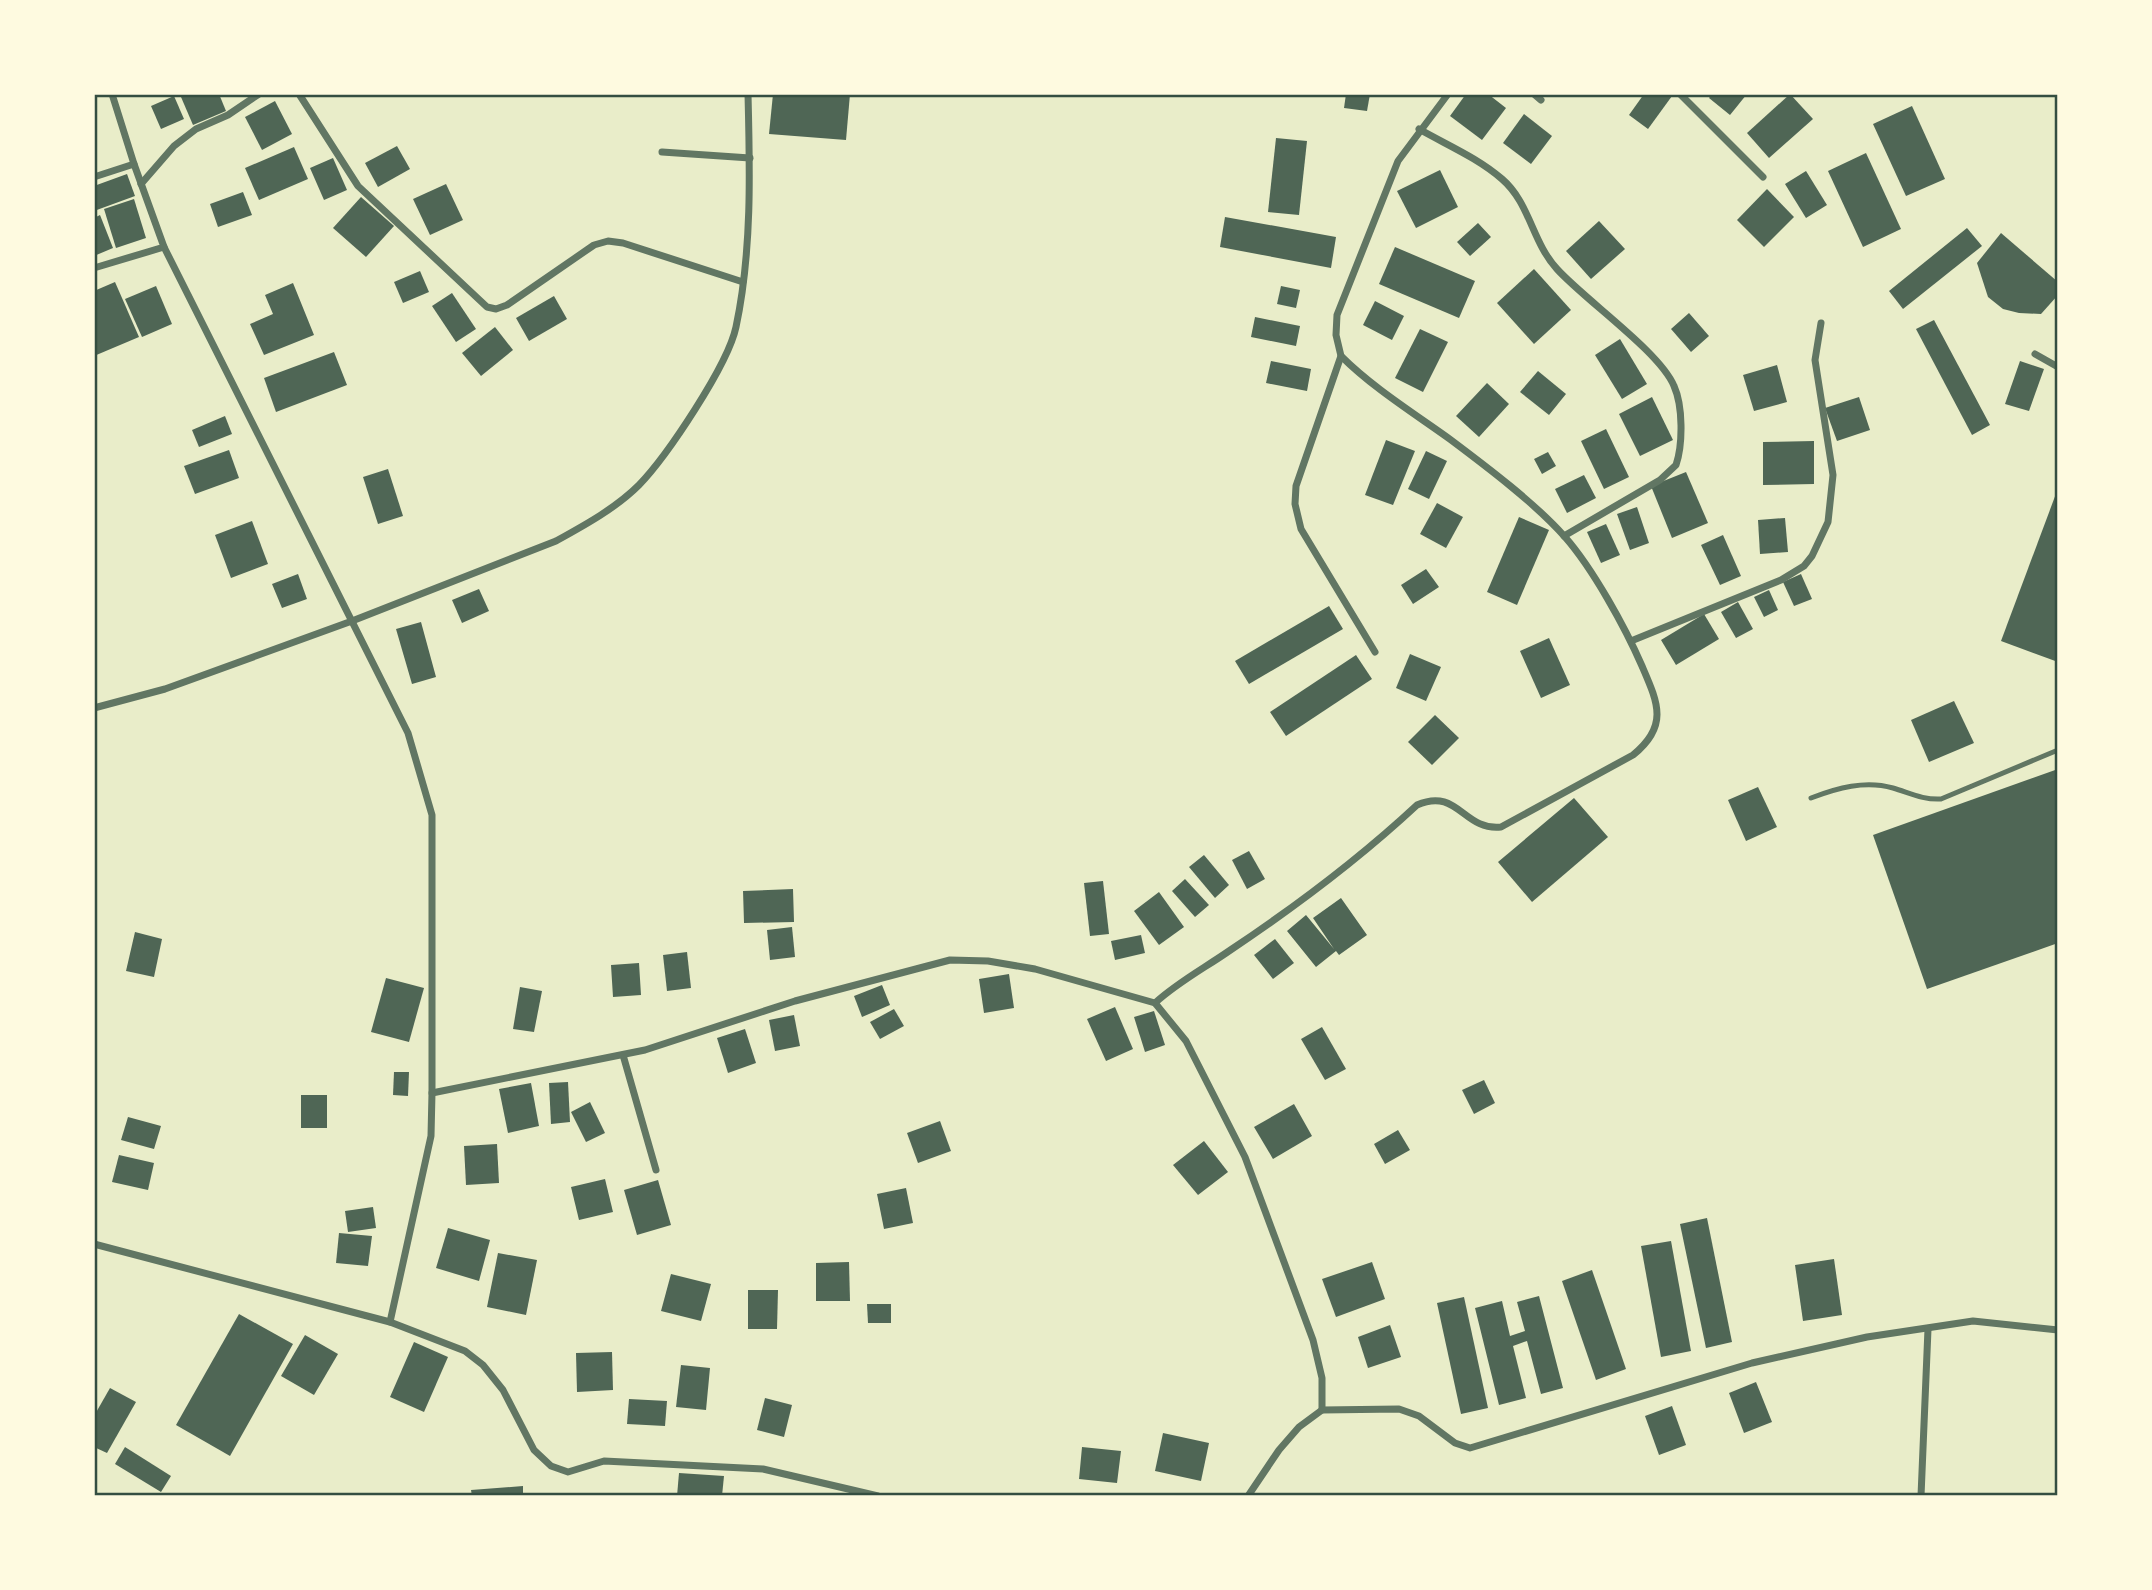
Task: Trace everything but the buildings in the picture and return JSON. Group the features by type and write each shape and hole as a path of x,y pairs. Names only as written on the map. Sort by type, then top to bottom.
{"street":[{"path":"113,94 134,164 164,247 408,733 432,815 431,1136 390,1322"},
{"path":"141,184 174,146 196,129 228,115 260,94"},
{"path":"299,94 358,186 487,307 496,309 507,305 594,245 608,241 743,282"},
{"path":"94,708 165,689 352,621 556,541 584,525 640,484 696,410 736,330 743,282 750,158 748,94"},
{"path":"1375,652 1301,529 1294,504 1296,486 1341,356 1336,335 1337,315 1398,161 1419,129 1448,94"},
{"path":"1680,94 1763,177"},
{"path":"1419,129 1485,166 1504,181 1518,197 1541,249 1557,269 1659,364 1674,385 1679,401 1679,456 1676,465 1660,480 1564,536"},
{"path":"662,152 750,158"},
{"path":"94,177 134,164"},
{"path":"94,268 164,247"},
{"path":"1631,641 1781,580 1804,566 1812,556 1828,522 1833,475 1815,360 1821,323"},
{"path":"2035,354 2057,367"},
{"path":"1155,1003 1175,984 1228,952 1337,874 1416,805 1427,801 1450,802 1473,822 1491,828 1501,827 1633,755 1646,744 1658,716 1655,696 1631,641 1564,536 1480,462 1341,356"},
{"path":"432,1093 623,1055 697,1035 794,1001 950,960 988,961 1035,969 1155,1003 1186,1041 1245,1157 1313,1340 1322,1378 1322,1410"},
{"path":"623,1055 656,1170"},
{"path":"94,1244 390,1322 465,1351 483,1365 503,1390 534,1450 551,1466 568,1472 604,1461 763,1469 878,1496"},
{"path":"1248,1496 1279,1450 1299,1427 1322,1410 1399,1409 1419,1416 1455,1444 1470,1448 1752,1363 1891,1332 1973,1321 2057,1330"},
{"path":"1921,1496 1928,1329"}],"lane":[{"path":"1811,798 1831,790 1864,784 1891,788 1927,800 1941,799 2057,750"}]}
